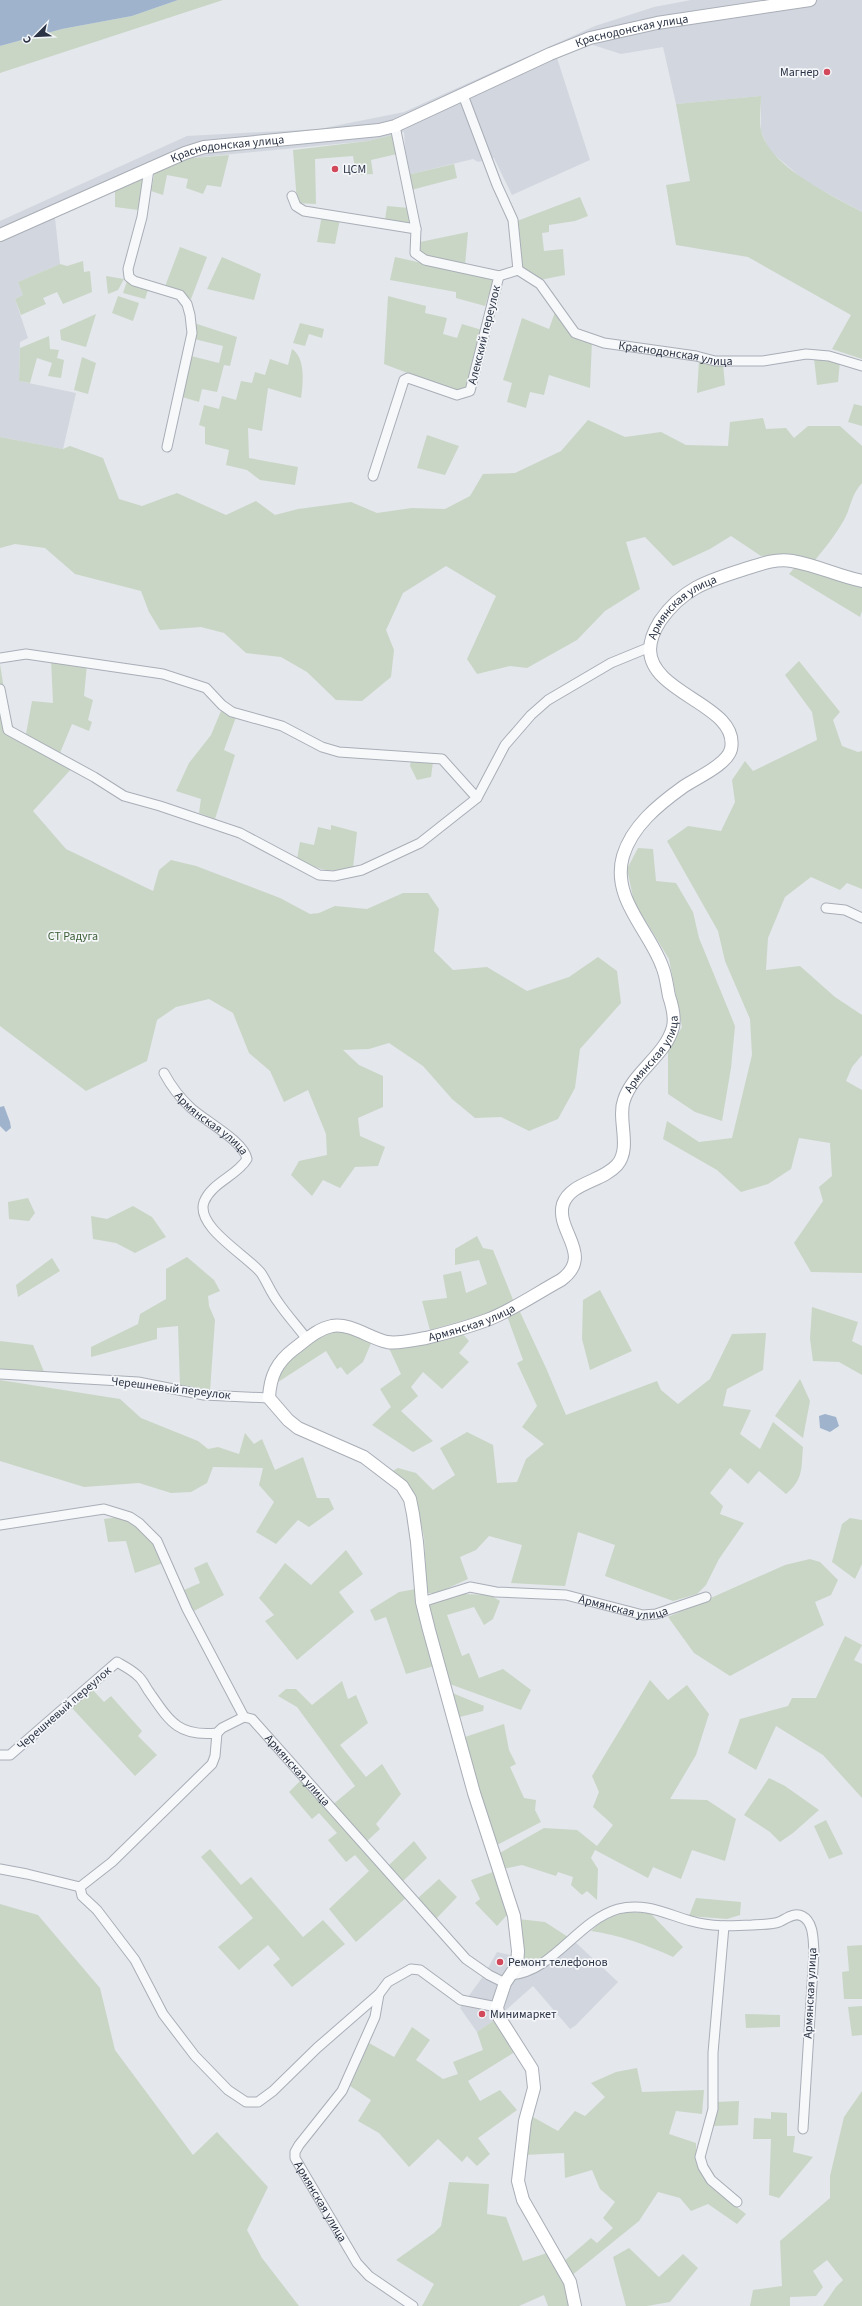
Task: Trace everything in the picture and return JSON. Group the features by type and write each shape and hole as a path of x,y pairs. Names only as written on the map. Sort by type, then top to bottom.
{"street":[{"name":"Краснодонская улица","path":"0,235 185,153 204,147 379,130 395,126 590,38 657,23 810,0"},
{"path":"395,126 416,229 415,253 418,256 439,263 499,276 518,270 513,220 497,185 463,95"},
{"path":"150,169 142,217 128,269 129,277 134,281 180,295 187,304 192,333 167,447"},
{"path":"292,196 296,206 304,210 416,229"},
{"name":"Краснодонская улица","path":"518,270 540,284 548,293 575,333 604,343 696,356 715,361 763,361 786,355 806,354 830,356 862,366"},
{"name":"Алекский переулок","path":"373,476 404,380 408,378 457,395 470,391 499,276"},
{"name":"Армянская улица","path":"269,1398 270,1387 277,1364 306,1338 333,1326 349,1327 364,1335 388,1342 405,1342 426,1338 487,1320 562,1280 572,1270 576,1256 562,1210 564,1204 572,1191 608,1172 619,1163 623,1146 622,1114 626,1094 665,1043 673,1026 672,1006 662,965 624,894 620,871 623,858 628,844 644,821 683,787 714,768 728,756 731,748 731,739 722,721 673,685 657,670 651,656 650,647 658,625 680,597 711,580 771,561 791,560 862,581"},
{"path":"0,689 5,720 8,730 13,734 94,777 124,796 160,806 240,833 319,875 334,876 362,870 420,843 477,798 505,745 531,715 548,700 611,663 650,647"},
{"path":"0,658 30,654 163,674 206,688 222,705 232,712 282,726 322,747 339,752 442,759 477,798"},
{"path":"826,908 845,910 862,918"},
{"name":"Армянская улица","path":"164,1073 171,1086 190,1107 211,1125 236,1141 246,1153 244,1164 220,1182 204,1202 204,1215 216,1233 260,1272 277,1301 306,1338"},
{"name":"Черешневый переулок","path":"0,1374 138,1382 204,1395 269,1398"},
{"path":"269,1398 288,1420 298,1428 364,1458 402,1486 410,1499 413,1514 422,1602 474,1793 514,1916 518,1951 517,1965 508,1979 497,2007 499,2018 532,2069 534,2088 525,2122 518,2181 523,2200 570,2282 575,2306"},
{"name":"Армянская улица","path":"0,1525 104,1509 130,1517 139,1523 157,1541 187,1609 244,1717 252,1719 466,1959 489,1975 508,1979 535,1968 589,1924 617,1910 632,1907 651,1907 693,1922 724,1926 778,1923 794,1915 801,1916 808,1922 812,1931 814,1952 803,2130"},
{"name":"Армянская улица","path":"422,1602 470,1587 496,1592 566,1595 643,1614 656,1614 706,1597"},
{"name":"Черешневый переулок","path":"0,1755 10,1755 117,1662 138,1676 164,1713 175,1724 188,1733 202,1735 217,1733 222,1728 244,1717"},
{"path":"0,1870 27,1874 80,1887 112,1862 212,1764 215,1756 217,1733"},
{"name":"Армянская улица","path":"80,1887 82,1896 97,1910 135,1960 163,2014 195,2056 228,2090 246,2102 258,2102 273,2091 317,2048 380,1994 388,1982 400,1974 420,1970 461,2000 497,2007"},
{"path":"724,1926 713,2053 713,2109 700,2157 702,2167 711,2180 737,2202"},
{"name":"Армянская улица","path":"380,1994 375,2018 342,2091 299,2145 295,2152 295,2158 357,2263 369,2276 413,2306"}],"shaded area":[{"path":"691,0 862,0 862,212 805,181 769,150 761,131 761,96 676,104 663,47 621,54 590,44 557,58 590,160 512,195 494,158 478,162 473,159 407,175 404,132 368,141 181,159 55,218 60,264 18,282 23,295 15,299 28,338 20,342 19,381 76,393 63,449 0,437 0,221 187,136 319,129 404,112 595,26 654,7"},
{"path":"573,1940 618,1982 575,2026 570,2029 533,1986 496,2019 477,2032 460,2008 484,1975 497,1952 514,1956 514,1980 532,1975"}],"green space":[{"path":"178,0 223,0 0,73 0,46 62,29 132,16"},
{"path":"761,96 761,130 766,143 776,156 788,168 819,189 862,212 862,359 832,349 851,315 748,257 676,245 666,185 690,181 676,104"},
{"path":"392,135 397,154 371,160 373,174 356,175 353,156 315,159 316,204 297,203 293,150 368,141"},
{"path":"229,155 221,187 207,185 203,194 186,188 188,179 167,175 163,195 151,191 155,171 181,159"},
{"path":"454,164 457,178 411,190 407,175"},
{"path":"144,176 138,210 115,207 115,189"},
{"path":"580,197 588,216 575,221 549,225 549,232 542,233 544,251 563,249 565,275 540,280 520,268 517,221"},
{"path":"387,206 409,208 412,225 385,220"},
{"path":"322,215 340,219 335,244 317,242"},
{"path":"468,232 465,265 422,255 419,251 420,242"},
{"path":"180,247 207,257 191,299 164,289"},
{"path":"222,257 261,274 254,300 207,289"},
{"path":"395,257 494,279 485,306 456,298 456,292 390,280"},
{"path":"83,261 84,272 90,271 92,292 63,304 57,292 43,298 46,304 21,315 15,299 23,295 18,282 60,264 67,266"},
{"path":"106,276 124,279 118,290 108,294"},
{"path":"127,281 149,287 145,299 123,293"},
{"path":"118,296 139,303 133,321 112,313"},
{"path":"388,296 426,306 425,313 447,318 443,334 457,338 462,324 482,330 466,388 457,392 384,364"},
{"path":"555,312 592,341 590,388 549,375 544,395 530,392 526,408 507,402 512,383 503,380 522,318 549,329"},
{"path":"96,314 86,347 61,340 60,330"},
{"path":"194,323 237,337 230,366 224,365 217,392 202,389 199,402 182,397 191,356 219,363 223,346 194,339"},
{"path":"300,323 324,329 322,338 309,334 305,346 293,343"},
{"path":"49,336 50,349 59,350 57,358 64,360 61,378 48,376 52,363 37,358 30,383 19,381 20,348"},
{"path":"292,349 300,358 302,365 303,379 301,398 268,388 262,431 248,428 249,458 298,467 295,485 260,480 247,470 226,465 229,450 205,444 205,427 199,425 204,405 219,409 222,396 236,400 241,381 252,383 255,372 265,375 270,359 288,365"},
{"path":"82,357 96,363 88,394 74,390"},
{"path":"814,358 840,361 838,382 817,385"},
{"path":"699,360 723,364 725,385 697,393"},
{"path":"854,404 862,406 862,426 848,422"},
{"path":"763,418 766,429 786,428 794,438 808,426 840,426 862,446 862,483 853,497 847,515 841,526 812,564 793,554 761,556 731,536 710,549 673,566 645,537 626,542 640,589 605,611 577,640 527,668 510,666 477,674 467,659 496,596 446,566 403,593 386,630 394,650 391,677 362,701 336,700 307,672 281,657 246,653 224,633 201,627 160,630 149,612 141,591 75,574 45,548 15,544 0,548 0,437 63,449 70,446 103,458 119,499 142,506 177,493 226,515 256,501 275,515 298,509 351,502 377,513 412,508 445,509 470,496 483,474 515,473 561,451 588,420 625,437 661,432 686,445 728,446 730,422"},
{"path":"427,435 459,446 445,475 417,468"},
{"path":"796,566 862,586 862,611 860,617 789,574"},
{"name":"СТ Радуга","path":"51,659 87,664 84,696 93,700 88,720 92,722 89,731 72,724 60,753 73,767 33,811 66,849 153,891 159,870 171,860 196,866 280,898 310,914 319,913 335,906 367,909 403,893 428,893 439,909 434,951 453,970 487,967 527,991 569,977 598,957 617,971 621,1003 580,1049 575,1088 558,1119 529,1131 501,1117 475,1118 452,1099 423,1066 389,1043 369,1049 343,1050 359,1065 383,1076 383,1107 358,1118 360,1136 385,1147 378,1166 355,1167 340,1188 323,1180 312,1196 291,1175 299,1161 327,1155 326,1134 308,1090 284,1102 270,1071 249,1053 233,1013 209,999 176,1007 157,1020 147,1061 86,1091 0,1026 0,664 9,720 15,729 26,734 32,701 53,703"},
{"path":"799,661 840,712 833,720 842,746 858,752 862,751 862,889 847,883 840,890 811,877 785,897 768,938 766,970 800,966 835,997 862,1015 862,1055 852,1067 846,1081 862,1090 862,1273 811,1272 794,1243 823,1201 819,1187 832,1176 830,1143 799,1138 791,1169 768,1184 741,1192 717,1170 663,1139 667,1121 699,1142 732,1138 752,1055 750,1019 725,961 718,931 667,841 688,826 721,831 735,802 732,780 745,761 753,771 817,740 812,712 785,675"},
{"path":"221,711 236,717 224,750 235,755 215,819 199,813 201,799 176,791 189,763 211,735"},
{"path":"411,760 433,762 431,777 417,780 410,766"},
{"path":"331,825 357,832 353,868 337,871 324,870 297,859 300,842 314,845 318,827 331,830"},
{"path":"638,848 653,849 656,881 676,883 693,912 699,938 735,1026 731,1068 722,1121 695,1112 668,1094 668,1051 682,1027 669,959 634,902 627,869"},
{"path":"28,1198 35,1213 29,1221 9,1219 8,1202"},
{"path":"133,1206 152,1217 166,1237 135,1253 116,1243 93,1239 91,1216 107,1219"},
{"path":"477,1236 483,1248 493,1250 514,1302 486,1314 430,1330 422,1301 447,1298 443,1275 461,1271 466,1293 487,1284 479,1260 455,1265 455,1249"},
{"path":"187,1257 214,1280 220,1291 208,1296 209,1306 215,1320 210,1391 180,1386 178,1326 157,1328 157,1339 91,1357 91,1347 138,1324 140,1314 166,1299 166,1269"},
{"path":"52,1258 60,1271 18,1297 16,1285"},
{"path":"600,1290 632,1351 590,1370 582,1339 583,1300"},
{"path":"812,1307 858,1322 852,1341 862,1346 862,1375 839,1362 813,1361 810,1339"},
{"path":"520,1312 566,1415 657,1381 661,1390 678,1404 710,1379 732,1334 766,1333 763,1370 727,1389 723,1406 751,1410 740,1434 760,1449 773,1422 803,1447 799,1478 792,1489 786,1494 759,1471 748,1484 730,1468 710,1493 723,1506 720,1514 744,1523 719,1559 706,1585 697,1594 673,1601 605,1576 615,1545 578,1532 565,1586 511,1583 522,1545 489,1536 476,1550 460,1557 468,1579 437,1593 427,1593 424,1537 415,1497 391,1472 398,1468 416,1473 433,1490 455,1475 440,1448 467,1432 493,1445 497,1483 517,1482 526,1459 544,1444 522,1427 537,1406 517,1363 523,1360 507,1316"},
{"path":"335,1329 372,1341 363,1362 347,1375 341,1367 337,1369 326,1351 272,1386 280,1369 313,1339"},
{"path":"461,1332 469,1341 459,1353 469,1362 442,1389 423,1372 411,1387 418,1396 401,1411 433,1441 413,1452 372,1425 391,1407 380,1389 401,1374 387,1344"},
{"path":"0,1341 33,1345 45,1374 0,1370"},
{"path":"800,1379 810,1401 803,1438 775,1416"},
{"path":"0,1380 120,1399 141,1418 198,1441 208,1449 218,1447 239,1454 245,1433 254,1444 262,1439 275,1470 303,1457 317,1498 329,1498 334,1509 309,1527 298,1520 276,1544 256,1532 274,1502 259,1485 263,1468 213,1467 207,1483 191,1492 171,1493 139,1483 84,1487 0,1461"},
{"path":"119,1517 143,1529 151,1539 163,1563 135,1573 126,1541 108,1542 104,1519"},
{"path":"850,1518 862,1520 862,1564 855,1579 832,1562 842,1524"},
{"path":"346,1550 363,1574 339,1592 354,1612 297,1660 265,1621 274,1615 259,1598 285,1563 311,1585"},
{"path":"810,1559 820,1562 838,1580 831,1595 815,1602 824,1625 730,1676 694,1653 668,1617 785,1565"},
{"path":"207,1562 224,1595 194,1611 184,1590 200,1583 194,1568"},
{"path":"416,1589 434,1666 406,1674 386,1617 375,1621 370,1610 399,1592"},
{"path":"464,1594 490,1595 500,1601 493,1619 484,1625 474,1607 447,1615 462,1656 469,1653 479,1678 503,1669 531,1690 521,1710 447,1683 425,1603"},
{"path":"845,1636 862,1645 854,1660 862,1664 862,1798 823,1755 776,1726 756,1770 728,1753 740,1719 788,1706 792,1698 816,1698"},
{"path":"650,1680 668,1700 687,1685 709,1714 696,1755 670,1799 707,1800 736,1819 725,1861 692,1850 681,1879 653,1867 648,1878 595,1850 591,1858 598,1869 597,1900 587,1891 582,1895 571,1885 573,1877 558,1872 556,1876 522,1865 503,1869 498,1854 544,1828 577,1830 597,1846 613,1825 593,1807 599,1792 592,1776"},
{"path":"342,1681 348,1699 356,1695 368,1723 340,1745 366,1777 382,1764 401,1794 376,1824 380,1829 365,1843 331,1806 355,1786 297,1707 278,1696 286,1689 296,1689 312,1705"},
{"path":"92,1689 104,1702 111,1696 142,1731 138,1736 157,1755 135,1776 71,1707"},
{"path":"450,1692 484,1706 483,1711 456,1718"},
{"path":"504,1724 509,1750 516,1764 510,1767 524,1798 536,1800 535,1810 541,1822 495,1846 465,1737"},
{"path":"769,1778 785,1786 819,1810 793,1833 780,1842 770,1832 744,1815"},
{"path":"301,1780 407,1897 356,1942 329,1909 369,1871 355,1855 346,1862 328,1840 337,1833 319,1813 312,1819 289,1792"},
{"path":"826,1820 843,1854 829,1859 814,1826"},
{"path":"414,1841 427,1858 402,1882 387,1867"},
{"path":"210,1849 241,1885 251,1877 303,1937 323,1920 345,1944 292,1987 273,1965 280,1959 268,1945 239,1970 218,1947 253,1918 201,1857"},
{"path":"493,1872 507,1915 497,1926 475,1903 480,1899 471,1880"},
{"path":"439,1879 457,1897 436,1919 418,1898"},
{"path":"696,1898 741,1902 740,1915 727,1919 689,1916"},
{"path":"0,1904 38,1915 100,1988 115,2050 193,2155 217,2132 268,2187 247,2230 262,2258 299,2306 0,2306"},
{"path":"628,1912 650,1913 683,1947 673,1957 633,1941 591,1931 603,1921"},
{"path":"518,1919 545,1922 568,1937 533,1967 522,1973"},
{"path":"862,1945 862,1999 844,1999 842,1972 849,1971 847,1946"},
{"path":"862,2006 862,2035 852,2036 848,2007"},
{"path":"745,2014 780,2015 780,2027 746,2028"},
{"path":"496,2019 515,2052 468,2081 480,2101 500,2090 517,2110 478,2138 490,2154 477,2166 467,2156 462,2162 438,2139 409,2167 379,2133 358,2121 371,2100 350,2086 369,2043 394,2057 412,2027 430,2040 416,2060 443,2079 458,2074 453,2062 483,2050 477,2032"},
{"path":"637,2068 642,2092 704,2090 702,2114 676,2111 669,2134 696,2143 697,2156 705,2177 718,2192 746,2214 737,2224 708,2204 691,2211 680,2198 658,2192 639,2221 571,2276 563,2262 591,2238 597,2243 613,2228 603,2218 615,2202 600,2189 592,2170 565,2178 564,2153 524,2155 531,2116 558,2131 575,2111 585,2116 605,2097 591,2083 616,2072"},
{"path":"862,2091 862,2306 823,2306 836,2287 843,2280 827,2260 813,2271 823,2287 816,2296 790,2297 790,2306 750,2306 753,2290 782,2286 780,2241 830,2198 830,2176 844,2117"},
{"path":"739,2101 738,2125 714,2126 716,2102"},
{"path":"771,2112 787,2113 787,2136 795,2136 793,2152 813,2157 779,2198 769,2195 771,2139 753,2139 754,2118 771,2119"},
{"path":"449,2182 489,2184 487,2214 506,2217 523,2261 550,2252 565,2280 570,2306 548,2306 544,2295 519,2306 422,2306 434,2284 396,2260 434,2233 441,2226"},
{"path":"629,2248 659,2277 683,2254 698,2268 670,2302 647,2306 626,2306 613,2257"}],"water":[{"path":"0,0 178,0 132,16 62,29 0,46"},
{"path":"4,1106 11,1128 6,1132 0,1126 0,1107"},
{"path":"825,1414 836,1417 839,1426 830,1432 820,1428 819,1416"}],"place":[{"name":"Магнер","path":"827,72"},
{"name":"ЦСМ","path":"335,169"},
{"name":"Ремонт телефонов","path":"500,1962"},
{"name":"Минимаркет","path":"482,2014"}]}
